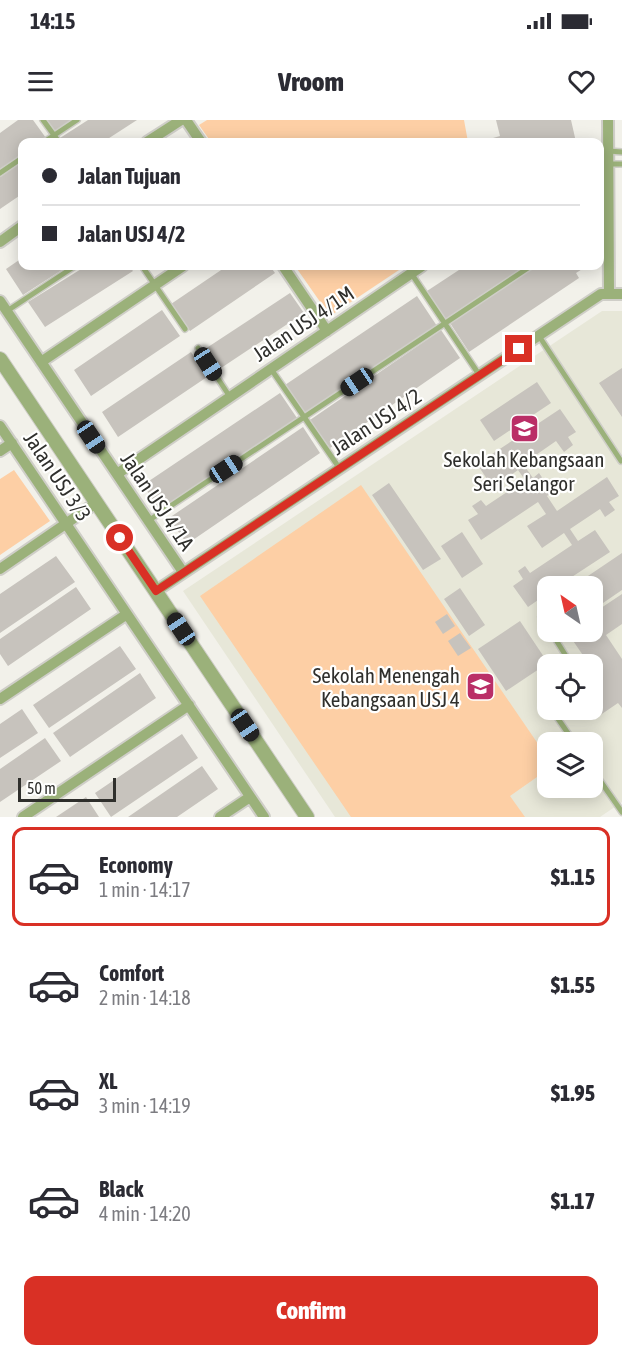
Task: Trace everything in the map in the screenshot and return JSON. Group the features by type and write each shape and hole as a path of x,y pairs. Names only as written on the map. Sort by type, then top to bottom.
{"street":[{"path":"153,138 181,120"},
{"path":"186,120 198,138"},
{"path":"608,120 605,145 608,164 604,217 609,294"},
{"path":"0,242 18,229"},
{"path":"41,362 177,270"},
{"path":"286,270 327,331"},
{"name":"Jalan USJ 4/1M","path":"117,474 416,270"},
{"name":"Jalan USJ 4/2","path":"156,591 601,294 622,294"},
{"name":"Jalan USJ 4/1A","path":"0,301 183,572"},
{"path":"0,359 307,817"},
{"name":"Jalan USJ 3/3","path":"0,426 264,817"},
{"path":"0,451 12,443"},
{"path":"0,569 96,503"},
{"path":"0,699 127,614"},
{"path":"23,817 189,705"},
{"path":"220,817 250,796"}],"lane":[{"path":"44,120 54,136"},
{"path":"51,138 77,120"},
{"path":"605,145 622,152"},
{"path":"0,173 18,161"},
{"path":"608,164 622,164"},
{"path":"7,311 69,270"},
{"path":"145,270 185,329"},
{"path":"148,521 525,270"},
{"path":"411,273 480,376"},
{"path":"539,336 621,461"},
{"path":"198,348 230,397"},
{"path":"271,369 339,469"},
{"path":"603,785 622,812"}],"shaded area":[{"path":"207,120 464,120 467,138 208,138 199,125"},
{"path":"298,270 399,270 330,316"},
{"name":"Sekolah Kebangsaan Seri Selangor","path":"602,311 622,311 622,802 600,817 335,817 183,591"},
{"path":"14,470 50,521 0,555 0,479"},
{"path":"361,485 537,742 537,777 510,796 525,817 351,817 200,596"}],"building":[{"path":"18,120 33,120 46,138 18,138 18,157 0,170 0,133"},
{"path":"46,120 73,120 55,132"},
{"path":"88,120 137,120 109,138 60,138"},
{"path":"496,120 571,120 575,138 493,138 500,136"},
{"path":"18,164 18,197 0,209 0,177"},
{"path":"18,261 18,270 62,270 23,295 6,269"},
{"path":"80,270 133,271 45,327 28,302"},
{"path":"221,270 273,270 275,273 190,331 171,304"},
{"path":"459,270 520,270 446,320 427,291"},
{"path":"529,270 581,270 576,273 579,278 469,352 450,323"},
{"path":"290,293 304,313 218,370 205,349"},
{"path":"417,296 437,326 305,415 285,385"},
{"path":"162,310 180,336 91,396 74,370"},
{"path":"441,330 460,358 330,448 310,420"},
{"path":"191,352 207,377 118,437 102,412"},
{"path":"622,368 622,417 599,383"},
{"path":"537,382 551,403 494,441 480,420"},
{"path":"280,393 297,418 160,510 143,485"},
{"path":"560,409 576,432 568,437 573,445 564,452 556,441 523,464 533,478 539,473 552,492 547,496 557,511 607,477 619,496 609,502 615,510 605,517 600,509 570,529 578,541 595,530 610,552 573,576 537,576 537,601 528,607 513,586 523,579 518,571 525,566 530,573 572,545 564,533 542,548 527,526 546,514 538,502 481,540 468,520 478,514 472,506 481,500 486,506 525,480 518,470 493,488 477,464"},
{"path":"303,427 320,453 187,544 169,518"},
{"path":"389,483 441,559 423,570 372,495"},
{"path":"462,532 483,564 462,578 441,546"},
{"path":"622,553 622,590 603,603 603,576 588,576"},
{"path":"56,556 75,582 0,633 0,594"},
{"path":"76,587 91,609 8,666 0,654 0,639"},
{"path":"460,588 485,625 469,636 444,599"},
{"path":"622,594 622,624 606,635 622,659 622,708 618,703 603,713 603,654 582,654 574,642 603,642 603,607"},
{"path":"447,614 455,626 443,634 435,622"},
{"path":"520,621 542,654 537,654 537,670 506,691 478,649"},
{"path":"460,633 471,648 458,656 448,641"},
{"path":"120,646 136,669 49,728 33,705"},
{"path":"140,673 156,698 70,757 53,733"},
{"path":"22,709 38,733 0,758 0,724"},
{"path":"182,734 198,758 111,817 95,793"},
{"path":"45,738 61,761 0,802 0,769"},
{"path":"202,766 218,789 177,817 128,817"},
{"path":"86,797 99,817 56,817"}],"place":[{"name":"Sekolah Kebangsaan Seri Selangor","path":"524,428"},
{"name":"Sekolah Menengah Kebangsaan USJ 4","path":"481,687"}],"route":[{"path":"120,538 156,591 519,349"}]}
